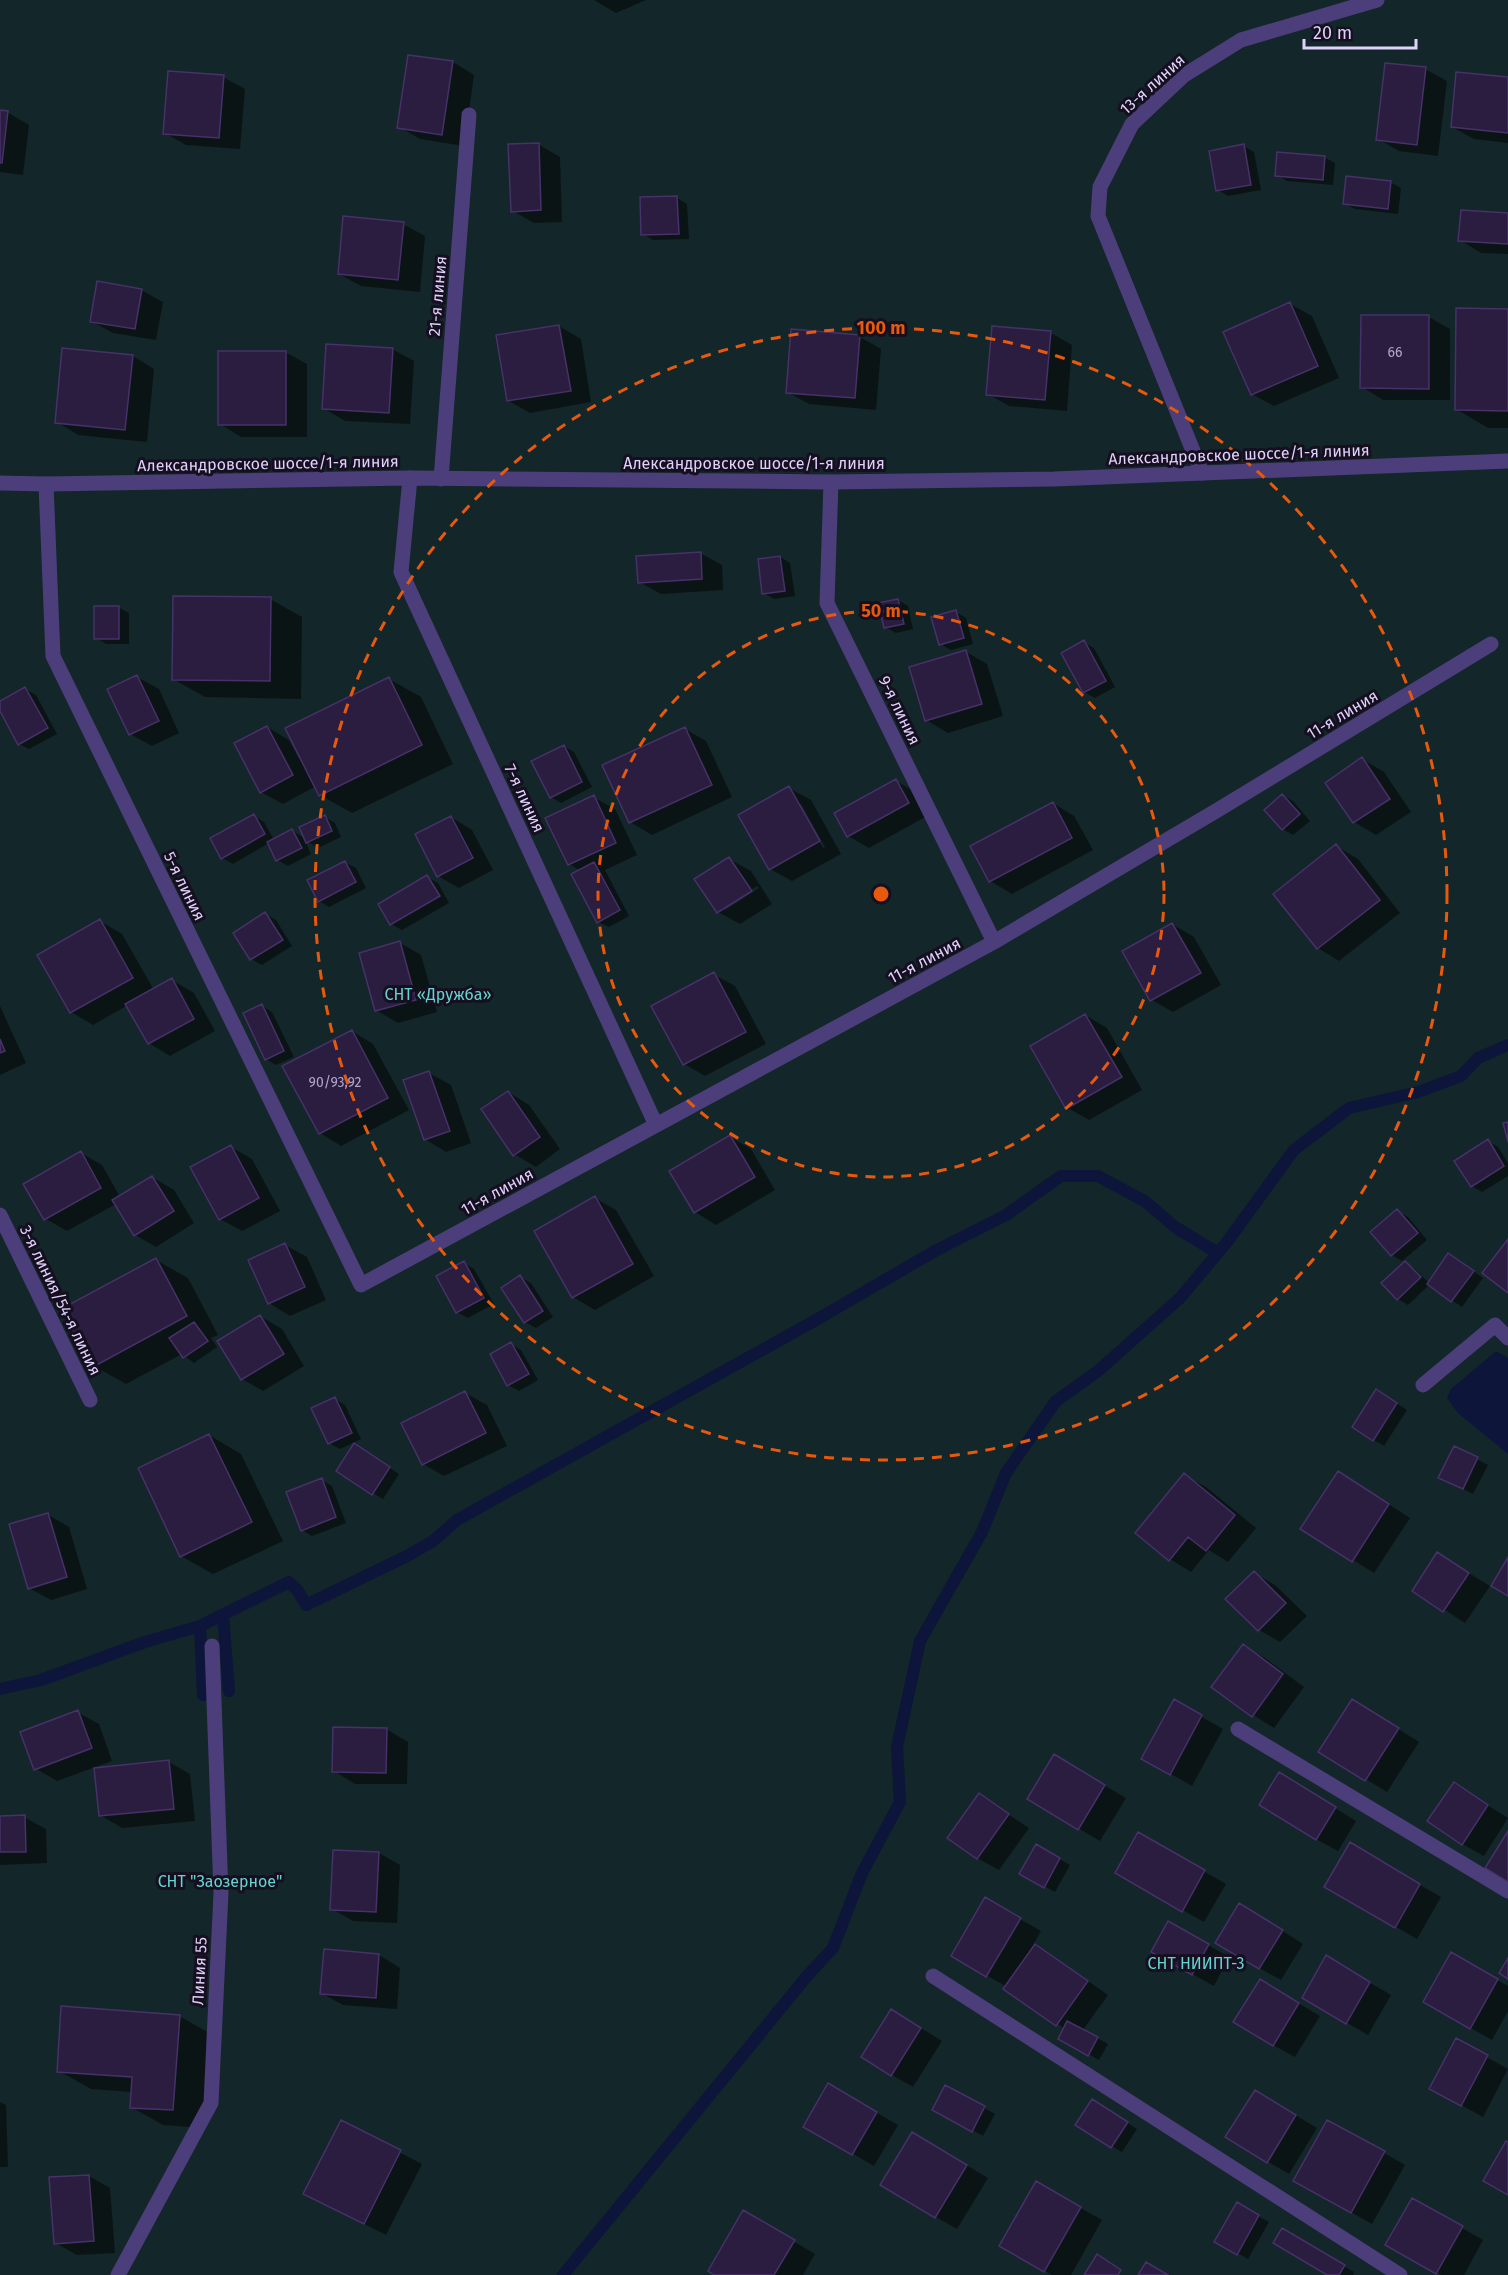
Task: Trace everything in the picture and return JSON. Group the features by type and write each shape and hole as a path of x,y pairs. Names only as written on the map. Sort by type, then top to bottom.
{"street":[{"name":"13-я линия","path":"1202,473 1098,216 1100,186 1132,124 1183,76 1241,40 1377,0"},
{"name":"21-я линия","path":"441,478 469,115"},
{"name":"Александровское шоссе/1-я линия","path":"0,483 410,478 831,482 1095,478 1508,461"},
{"name":"7-я линия","path":"410,478 401,572 656,1125"},
{"name":"9-я линия","path":"831,482 827,603 994,942"},
{"name":"5-я линия","path":"46,484 53,656 361,1286"},
{"name":"11-я линия","path":"361,1286 994,942 1226,805 1491,644"},
{"name":"3-я линия/54-я линия","path":"0,1215 90,1400"},
{"path":"1423,1385 1495,1325 1508,1338"},
{"name":"Линия 55","path":"118,2275 211,2103 221,1893 212,1646"},
{"path":"1238,1729 1508,1891"},
{"path":"933,1976 1400,2275"}],"green space":[{"path":"0,0 1508,0 1508,2275 0,2275"}],"water":[{"path":"1496,1351 1508,1358 1508,1454 1458,1413 1447,1398 1451,1389"}],"building":[{"path":"408,55 453,61 442,135 397,128"},
{"path":"1385,63 1426,67 1417,145 1376,140"},
{"path":"168,71 224,75 219,138 163,134"},
{"path":"1456,72 1508,77 1508,133 1451,127"},
{"path":"0,110 8,111 2,163 0,163"},
{"path":"539,143 541,210 511,212 508,144"},
{"path":"1244,144 1251,185 1216,191 1209,151"},
{"path":"1277,152 1325,156 1323,180 1275,176"},
{"path":"1346,176 1391,181 1388,209 1343,204"},
{"path":"677,196 679,234 641,235 640,197"},
{"path":"1461,210 1508,213 1508,244 1458,241"},
{"path":"343,216 404,222 398,280 338,274"},
{"path":"97,281 142,289 135,329 90,322"},
{"path":"1290,302 1318,366 1251,395 1223,332"},
{"path":"1456,308 1508,309 1508,411 1455,410"},
{"path":"1361,315 1429,315 1429,389 1360,388"},
{"path":"559,325 571,391 507,401 496,335"},
{"path":"992,326 1051,331 1045,400 986,395"},
{"path":"791,329 860,335 855,398 786,393"},
{"path":"326,344 393,348 389,413 322,409"},
{"path":"62,348 133,355 125,430 55,423"},
{"path":"218,351 286,351 286,425 218,425"},
{"path":"701,552 702,579 638,583 636,556"},
{"path":"780,556 785,591 762,594 758,559"},
{"path":"173,596 271,597 270,681 172,680"},
{"path":"898,599 904,624 884,628 878,603"},
{"path":"94,606 119,606 119,639 94,639"},
{"path":"956,610 964,638 939,645 931,617"},
{"path":"1084,640 1106,681 1083,693 1061,653"},
{"path":"966,650 982,704 925,721 909,667"},
{"path":"137,675 159,721 129,735 107,689"},
{"path":"389,677 422,745 319,796 285,728"},
{"path":"25,687 48,728 18,745 0,711 0,701"},
{"path":"267,726 293,775 260,793 234,743"},
{"path":"685,727 712,785 629,823 602,765"},
{"path":"564,745 582,782 550,798 531,761"},
{"path":"1362,757 1390,799 1353,823 1325,783"},
{"path":"896,779 909,803 847,837 834,813"},
{"path":"789,786 820,841 769,870 738,815"},
{"path":"1282,794 1300,814 1282,830 1264,810"},
{"path":"594,795 616,843 568,865 545,818"},
{"path":"1053,802 1072,838 989,882 970,846"},
{"path":"254,814 265,834 221,859 210,838"},
{"path":"325,815 332,831 306,843 299,827"},
{"path":"451,816 473,858 437,877 415,834"},
{"path":"292,829 302,848 276,861 267,842"},
{"path":"1336,844 1380,900 1317,949 1273,894"},
{"path":"729,857 752,891 717,913 694,879"},
{"path":"345,861 356,882 318,902 307,880"},
{"path":"594,862 620,910 597,923 571,874"},
{"path":"427,875 440,896 390,925 378,904"},
{"path":"265,912 283,940 250,960 233,933"},
{"path":"100,919 133,978 70,1013 37,955"},
{"path":"1172,923 1201,973 1150,1001 1122,951"},
{"path":"400,941 416,1000 375,1011 359,953"},
{"path":"714,972 746,1032 683,1065 651,1006"},
{"path":"172,978 194,1019 148,1044 125,1004"},
{"path":"262,1004 284,1051 265,1060 243,1013"},
{"path":"1085,1014 1122,1077 1066,1109 1030,1046"},
{"path":"352,1030 388,1098 319,1134 282,1066"},
{"path":"0,1039 5,1051 0,1053"},
{"path":"429,1071 450,1131 424,1140 403,1080"},
{"path":"508,1091 540,1137 513,1156 481,1109"},
{"path":"1508,1122 1508,1142 1503,1123"},
{"path":"730,1135 755,1177 694,1213 669,1171"},
{"path":"1488,1139 1504,1166 1471,1187 1454,1161"},
{"path":"231,1145 259,1198 219,1220 190,1167"},
{"path":"81,1151 101,1188 44,1220 23,1184"},
{"path":"152,1176 174,1211 134,1236 112,1200"},
{"path":"595,1196 633,1264 572,1298 534,1231"},
{"path":"1397,1209 1418,1233 1391,1256 1370,1232"},
{"path":"1508,1239 1508,1293 1482,1273"},
{"path":"285,1243 305,1287 268,1304 248,1260"},
{"path":"1448,1253 1474,1271 1451,1302 1427,1284"},
{"path":"156,1258 187,1316 93,1367 61,1309"},
{"path":"464,1261 484,1298 456,1313 436,1276"},
{"path":"1405,1261 1421,1277 1397,1300 1381,1283"},
{"path":"520,1275 543,1311 524,1323 501,1288"},
{"path":"260,1315 284,1354 241,1380 217,1341"},
{"path":"194,1322 208,1341 183,1358 169,1338"},
{"path":"511,1342 529,1374 507,1386 490,1354"},
{"path":"1376,1389 1397,1403 1373,1441 1352,1427"},
{"path":"465,1391 486,1433 422,1465 401,1423"},
{"path":"335,1397 352,1433 328,1444 311,1408"},
{"path":"209,1434 252,1522 180,1557 138,1468"},
{"path":"354,1443 390,1467 372,1495 336,1471"},
{"path":"1454,1446 1478,1457 1463,1489 1438,1478"},
{"path":"1338,1471 1389,1504 1352,1562 1300,1529"},
{"path":"1184,1473 1235,1515 1206,1551 1188,1537 1169,1561 1135,1533"},
{"path":"322,1478 336,1517 301,1531 286,1492"},
{"path":"48,1513 67,1577 28,1589 9,1524"},
{"path":"1437,1552 1469,1573 1443,1612 1412,1591"},
{"path":"1508,1557 1508,1596 1491,1586"},
{"path":"1254,1571 1286,1603 1258,1631 1225,1599"},
{"path":"1243,1644 1283,1674 1252,1717 1211,1687"},
{"path":"1174,1699 1202,1715 1170,1775 1141,1759"},
{"path":"1352,1699 1399,1728 1365,1781 1318,1752"},
{"path":"78,1710 92,1748 34,1770 20,1732"},
{"path":"333,1727 387,1728 386,1773 332,1772"},
{"path":"1054,1754 1105,1785 1078,1830 1027,1799"},
{"path":"169,1760 174,1809 99,1816 94,1768"},
{"path":"1279,1772 1336,1807 1316,1840 1259,1805"},
{"path":"1454,1782 1488,1805 1462,1845 1427,1821"},
{"path":"979,1793 1009,1814 977,1859 947,1838"},
{"path":"25,1815 26,1852 0,1852 0,1816"},
{"path":"1508,1831 1508,1882 1485,1868"},
{"path":"1138,1832 1205,1870 1182,1912 1115,1873"},
{"path":"1350,1842 1420,1884 1395,1928 1324,1887"},
{"path":"1036,1844 1060,1858 1044,1888 1019,1874"},
{"path":"333,1850 379,1852 376,1912 330,1910"},
{"path":"985,1897 1021,1918 986,1977 951,1956"},
{"path":"1239,1903 1283,1930 1259,1969 1215,1943"},
{"path":"1168,1921 1209,1944 1192,1975 1151,1952"},
{"path":"1035,1944 1088,1981 1056,2026 1003,1989"},
{"path":"324,1949 379,1954 376,1998 320,1994"},
{"path":"1451,1952 1498,1979 1470,2029 1423,2002"},
{"path":"1326,1955 1370,1982 1346,2024 1302,1998"},
{"path":"1508,1958 1508,1979 1499,1973"},
{"path":"1260,1979 1299,2003 1273,2046 1233,2022"},
{"path":"61,2006 180,2015 173,2110 130,2108 132,2077 57,2072"},
{"path":"891,2009 921,2028 891,2076 861,2057"},
{"path":"1067,2021 1098,2037 1088,2056 1058,2039"},
{"path":"1456,2038 1488,2055 1461,2106 1429,2089"},
{"path":"828,2083 877,2112 852,2155 803,2127"},
{"path":"945,2085 985,2106 972,2132 932,2110"},
{"path":"1255,2090 1296,2115 1267,2163 1225,2137"},
{"path":"1092,2099 1128,2122 1111,2148 1075,2125"},
{"path":"341,2120 401,2150 364,2224 303,2194"},
{"path":"1327,2120 1385,2151 1351,2213 1293,2181"},
{"path":"912,2132 967,2165 935,2218 880,2185"},
{"path":"1506,2141 1508,2142 1508,2195 1483,2181"},
{"path":"89,2175 94,2241 54,2244 49,2177"},
{"path":"1036,2181 1081,2207 1044,2272 999,2246"},
{"path":"1412,2198 1463,2226 1436,2274 1385,2245"},
{"path":"1237,2202 1259,2215 1237,2255 1214,2242"},
{"path":"743,2210 795,2240 774,2275 714,2275 708,2271"},
{"path":"1282,2228 1345,2265 1339,2275 1327,2275 1273,2243"},
{"path":"1097,2254 1121,2270 1118,2275 1084,2275"},
{"path":"1146,2262 1168,2275 1138,2275"}],"waterway":[{"path":"563,2275 807,1976 833,1948 862,1873 900,1802 897,1747 920,1641 982,1532 1006,1473 1056,1401 1098,1371 1180,1298 1227,1242 1294,1150 1349,1108 1418,1092 1461,1076 1478,1058 1508,1045"},
{"path":"0,1689 41,1680 145,1642 200,1626 289,1582 298,1591 306,1605 407,1556 433,1541 457,1520 935,1251 1006,1215 1061,1176 1098,1176 1146,1202 1175,1227 1218,1253"},
{"path":"223,1615 229,1691"},
{"path":"200,1626 203,1695"}],"park label":[{"name":"СНТ «Дружба»","path":"438,994"},
{"name":"СНТ \"Заозерное\"","path":"220,1881"},
{"name":"СНТ НИИПТ-3","path":"1196,1963"}]}
